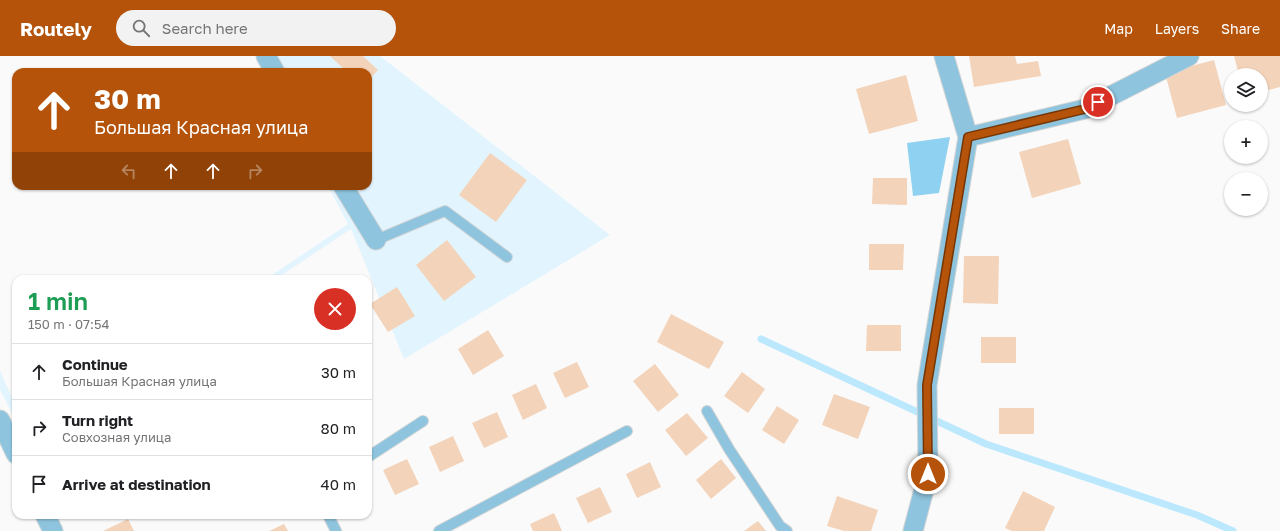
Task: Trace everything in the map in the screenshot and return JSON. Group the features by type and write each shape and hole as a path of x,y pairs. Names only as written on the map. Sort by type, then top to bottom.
{"street":[{"path":"266,56 273,68"},
{"path":"913,531 928,474 927,385 968,137 944,56"},
{"path":"968,137 1085,109 1189,56"},
{"path":"345,190 376,240"},
{"path":"0,420 12,446"},
{"path":"47,519 53,531"}],"lane":[{"path":"376,240 446,211 507,257"},
{"path":"707,411 729,449 780,526 787,531"},
{"path":"372,454 423,421"},
{"path":"439,531 627,431"},
{"path":"330,519 336,531"}],"shaded area":[{"path":"256,56 380,56 610,235 404,359 372,281 372,275 370,275 351,229 282,275 272,275 348,224 330,190 372,190 372,68 262,68"},
{"path":"950,137 939,193 913,196 907,143"},
{"path":"0,371 12,397 12,412 0,390"}],"building":[{"path":"330,56 363,56 378,70 372,77 372,68 343,68"},
{"path":"969,56 1015,56 1017,64 1038,61 1041,76 974,87"},
{"path":"1234,56 1280,56 1280,87 1268,90 1268,68 1237,68"},
{"path":"1214,60 1224,98 1224,106 1177,118 1165,73"},
{"path":"906,75 918,121 869,134 856,89"},
{"path":"1068,139 1081,184 1032,198 1019,152"},
{"path":"490,153 527,180 496,222 459,195"},
{"path":"873,178 907,178 907,205 872,204"},
{"path":"447,240 476,277 444,301 416,265"},
{"path":"869,244 904,244 903,270 869,270"},
{"path":"964,256 999,256 998,304 963,303"},
{"path":"397,287 415,316 388,332 372,307 372,303"},
{"path":"671,314 724,342 709,369 657,342"},
{"path":"867,325 901,325 901,351 866,351"},
{"path":"488,330 504,356 473,375 458,349"},
{"path":"981,337 1016,337 1016,363 981,363"},
{"path":"577,362 589,387 565,398 553,373"},
{"path":"655,364 679,395 658,412 633,381"},
{"path":"742,372 765,389 748,413 724,396"},
{"path":"536,384 547,408 523,420 512,395"},
{"path":"834,394 870,407 858,439 822,425"},
{"path":"777,406 799,420 784,444 762,430"},
{"path":"999,408 1034,408 1034,434 999,434"},
{"path":"497,412 508,437 484,448 472,423"},
{"path":"687,413 708,438 686,456 665,430"},
{"path":"453,436 464,461 440,472 429,447"},
{"path":"407,459 419,484 395,495 383,470"},
{"path":"721,459 736,478 711,499 696,480"},
{"path":"650,462 661,487 637,498 626,474"},
{"path":"600,487 612,512 588,523 576,498"},
{"path":"1023,491 1055,507 1044,531 1012,531 1005,528"},
{"path":"837,496 878,510 871,531 844,531 827,526"},
{"path":"554,513 562,531 533,531 530,524"},
{"path":"128,519 134,531 103,531"},
{"path":"758,521 766,531 744,531"},
{"path":"284,524 288,531 269,531"}],"waterway":[{"path":"761,339 986,444 1197,515 1233,531"}],"route":[{"path":"928,474 927,385 968,137 1085,109 1098,102"}]}
